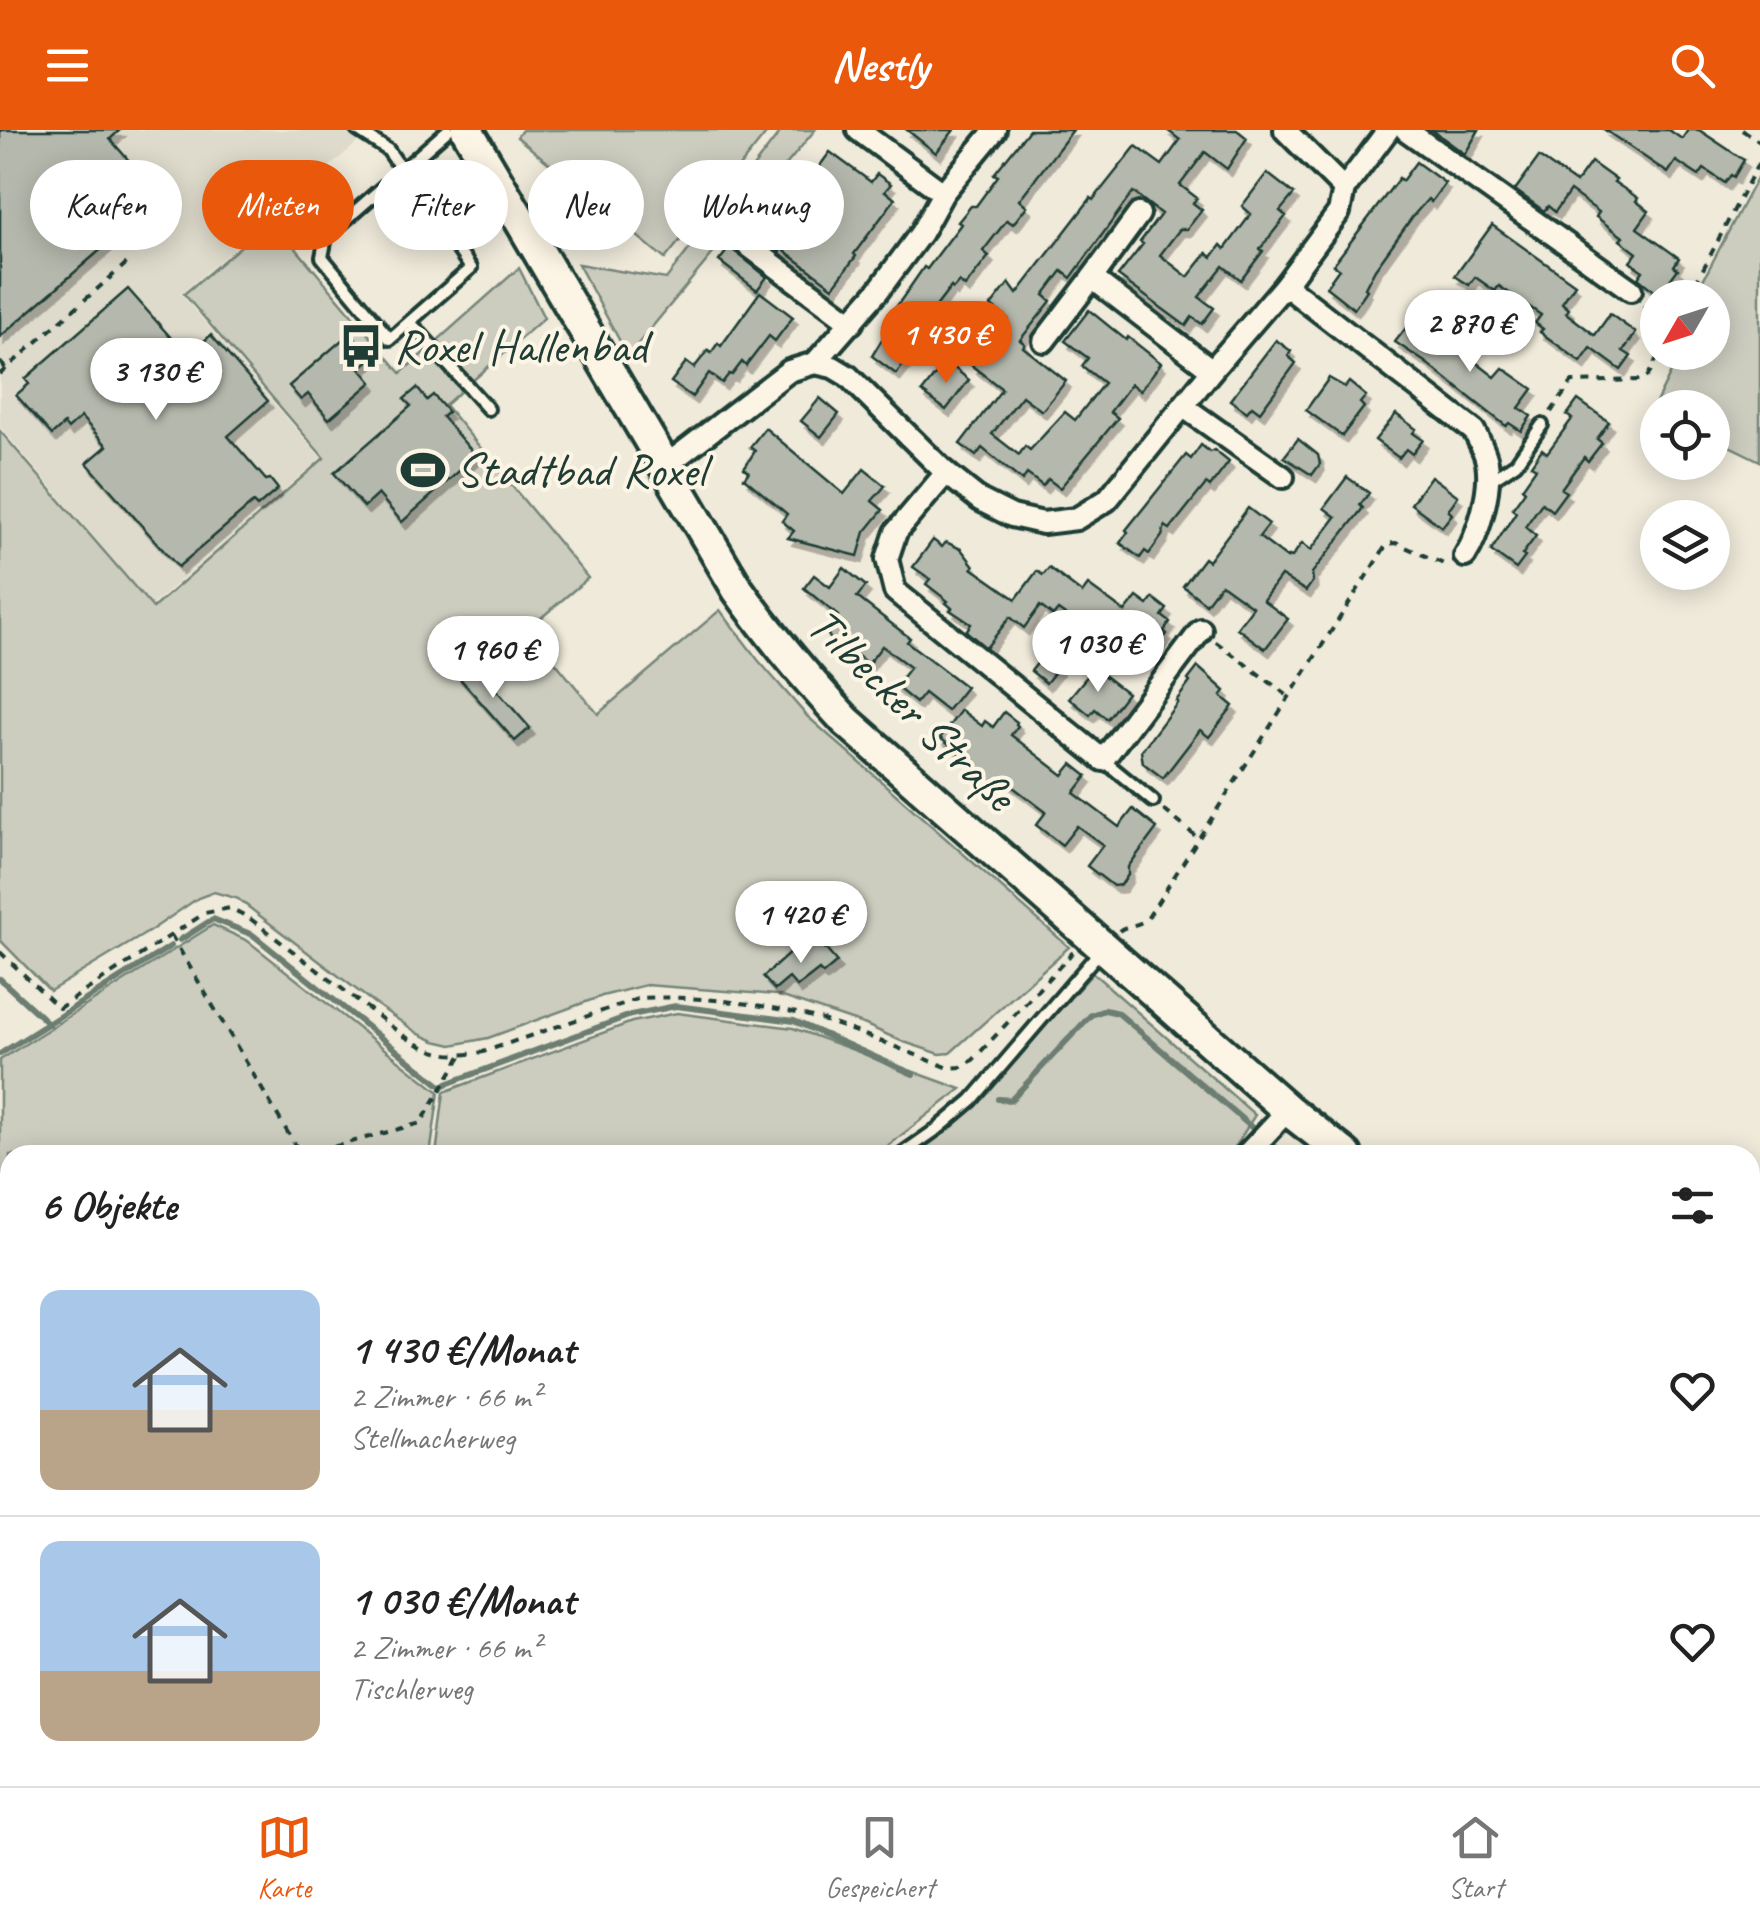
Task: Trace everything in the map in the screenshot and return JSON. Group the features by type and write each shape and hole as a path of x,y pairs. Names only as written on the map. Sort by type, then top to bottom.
{"main road":[{"name":"Tilbecker Straße","path":"468,130 738,590 804,676 846,721 1090,948 1333,1145"}],"street":[{"path":"858,130 943,193"},
{"path":"815,363 878,292 921,233 943,193 995,130"},
{"path":"1285,130 1344,188"},
{"path":"664,467 789,370 815,363 833,366 848,376 980,500 1012,516 1043,523 1076,519 1107,500 1285,285 1339,212 1344,188 1388,130"},
{"path":"1406,130 1631,290"},
{"path":"1044,341 1139,214"},
{"path":"754,250 852,323"},
{"path":"1092,278 1212,370"},
{"path":"1285,285 1474,432 1486,458 1489,481 1474,542 1464,556"},
{"path":"1184,407 1283,477"},
{"path":"946,472 896,532 887,558 896,591 1103,760 1201,630"},
{"path":"1255,1145 1288,1110"}],"lane":[{"path":"357,130 388,150 395,160"},
{"path":"413,160 448,130"},
{"path":"374,194 326,237 322,257 390,338 471,268 458,250"},
{"path":"410,322 488,409"},
{"path":"1489,481 1516,462 1542,425"},
{"path":"1103,760 1153,801"},
{"path":"914,1145 972,1100 1090,948"}],"path":[{"path":"1742,130 1760,142"},
{"path":"1697,280 1760,160"},
{"path":"0,374 128,262"},
{"path":"0,362 7,370"},
{"path":"1542,425 1572,382 1642,380 1651,370"},
{"path":"0,952 60,1008 205,914 230,908 248,917 412,1041 440,1054 484,1052 640,998 664,997 710,1000 822,1019 949,1068 961,1067 1090,948 1122,928 1138,926 1146,918 1387,544 1396,543 1454,568 1464,556"},
{"path":"1201,630 1288,696"},
{"path":"1153,801 1198,838"},
{"path":"171,935 296,1145"},
{"path":"339,1145 421,1123 461,1056"}],"shaded area":[{"path":"0,130 372,130 337,160 202,160 202,250 232,250 181,294 321,458 152,605 0,427"},
{"path":"522,130 769,130 745,160 664,160 664,250 672,250 665,259 644,242 644,160 545,160 517,137"},
{"path":"782,130 815,130 790,160 759,160"},
{"path":"1760,172 1760,461 1730,446 1730,390 1662,390 1672,370 1730,370 1730,280 1703,280"},
{"path":"236,250 297,250 401,373 519,268 544,318 445,405 588,578 528,629 598,714 720,610 807,716 1069,947 950,1053 940,1054 777,995 646,985 602,996 488,1038 452,1045 419,1034 238,899 214,892 198,898 50,991 0,940 0,431 153,608 324,458 184,294"},
{"path":"689,250 716,250 628,356 578,264 666,279"},
{"path":"213,925 248,941 439,1092 431,1145 0,1145 0,1060"},
{"path":"1093,973 1255,1115 1236,1145 928,1145 972,1109"},
{"path":"677,1013 793,1028 961,1089 889,1145 437,1145 444,1092 632,1022"}],"building":[{"path":"0,130 120,130 110,139 128,160 30,160 30,250 100,250 0,337"},
{"path":"907,130 954,130 936,153"},
{"path":"1029,130 1073,130 1019,200 1027,206 1013,224 1007,220 983,251 989,256 965,287 959,282 951,287 922,325 912,344 917,347 896,374 872,356 890,326 885,323"},
{"path":"1167,130 1237,130 1247,138 1227,169 1205,152 1180,185 1197,198 1193,203 1202,210 1187,229 1180,229 1160,255 1188,277 1207,253 1212,257 1221,245 1225,249 1251,214 1242,206 1267,173 1294,194 1280,211 1286,216 1241,280 1223,266 1199,297 1214,308 1202,324 1192,317 1186,326 1118,276 1161,214 1133,192 1071,278 1062,271 1044,295 1051,301 1020,340 1025,344 1023,347 1066,381 1042,411 1022,396 992,434 1019,455 1025,446 1030,450 1065,412 1075,420 1104,383 1082,366 1088,358 1065,341 1089,310 1161,363 1140,391 1131,384 1110,412 1118,418 1060,488 1048,479 1043,486 1027,474 1022,481 982,448 976,456 960,444 1002,389 972,366 1008,319 991,306 1009,283 1017,294 1136,146 1162,165 1180,140"},
{"path":"1432,130 1479,130 1465,154"},
{"path":"1605,130 1669,130 1682,139 1688,130 1699,130 1744,160 1734,177 1731,175 1725,183 1704,169 1699,176 1676,161 1668,173"},
{"path":"830,152 841,160 824,160"},
{"path":"1539,157 1576,183 1591,162 1649,211 1637,228 1679,258 1674,266 1678,269 1670,280 1640,280 1643,271 1630,262 1637,253 1596,217 1599,212 1570,191 1555,212 1548,206 1544,211 1515,190"},
{"path":"844,162 871,182 877,174 891,184 885,191 895,199 833,287 783,250 844,250"},
{"path":"1416,162 1445,183 1431,202 1428,199 1413,216 1375,269 1354,309 1326,287 1339,269 1333,265 1399,178 1402,181"},
{"path":"1492,225 1575,284 1562,303 1569,309 1566,313 1595,335 1610,314 1636,333 1623,351 1631,356 1621,370 1591,348 1581,362 1540,332 1543,329 1535,323 1541,315 1499,286 1495,291 1475,277 1469,285 1455,276"},
{"path":"728,250 734,250 767,277 757,290 719,261"},
{"path":"128,289 187,356 211,335 268,401 228,436 278,489 257,507 253,503 178,567 87,463 107,446 81,417 68,429 64,424 52,435 16,395 29,384 25,379"},
{"path":"760,292 793,317 775,341 769,336 746,366 742,362 722,383 709,373 692,397 671,382 686,362 694,368 708,350 711,353 718,343 721,346"},
{"path":"1413,319 1495,377 1503,368 1533,389 1519,408 1531,416 1521,431 1509,423 1506,426 1395,342"},
{"path":"350,333 372,358 360,368 372,382 329,419 308,394 301,400 289,386"},
{"path":"1276,340 1291,351 1288,356 1296,363 1260,412 1252,406 1247,412 1230,400"},
{"path":"946,361 969,380 946,410 922,392"},
{"path":"1329,378 1345,387 1349,382 1366,396 1360,403 1364,407 1342,436 1306,410"},
{"path":"417,388 427,400 433,395 448,412 442,417 476,456 402,522 378,494 364,507 334,473 411,406 404,399"},
{"path":"820,398 839,414 821,437 801,421"},
{"path":"1578,400 1609,422 1597,439 1602,443 1588,461 1584,457 1561,489 1566,492 1552,511 1542,503 1525,527 1536,536 1516,569 1491,551 1516,512 1512,509 1536,468 1531,465 1542,449 1547,453 1572,419 1567,415"},
{"path":"1396,414 1416,429 1413,433 1423,440 1412,454 1406,449 1399,458 1375,440"},
{"path":"765,428 844,494 864,469 885,486 872,501 883,510 865,532 858,556 788,538 794,531 782,521 787,514 744,478 749,472 744,468 755,451 750,447"},
{"path":"1298,439 1318,455 1320,464 1312,475 1284,457"},
{"path":"1201,445 1229,462 1170,529 1165,526 1149,554 1145,551 1140,558 1120,543 1126,530 1186,455 1191,459"},
{"path":"1431,476 1458,496 1442,527 1411,504"},
{"path":"1347,477 1369,493 1360,505 1363,508 1312,573 1313,581 1306,591 1281,576 1263,600 1288,619 1265,649 1237,628 1253,607 1221,584 1206,604 1183,586 1204,558 1208,561 1248,508 1269,524 1259,537 1287,558 1302,543 1311,550 1336,517 1324,508"},
{"path":"933,540 942,547 946,542 961,549 972,568 1016,599 1037,571 1043,575 1049,568 1082,593 1088,585 1125,612 1137,597 1148,605 1153,598 1167,609 1162,616 1170,622 1164,631 1167,634 1155,649 1138,636 1134,641 1130,638 1124,646 1092,621 1086,630 1058,610 1053,616 1040,606 1024,628 1010,617 986,648 966,631 971,624 950,610 948,601 926,584 930,579 913,567"},
{"path":"844,568 866,586 857,597 966,687 947,711 924,693 916,703 895,686 910,667 882,646 868,664 846,647 843,652 832,642 826,631 838,616 804,588 814,575 830,587"},
{"path":"1043,656 1058,668 1046,683 1031,671"},
{"path":"471,661 530,728 515,741 456,674"},
{"path":"1198,667 1225,691 1221,696 1233,706 1209,737 1200,730 1163,778 1143,763 1141,751 1178,702"},
{"path":"1094,668 1127,693 1107,719 1095,709 1090,715 1069,698"},
{"path":"961,710 982,726 985,721 993,727 1004,712 1017,722 1011,735 1063,775 1072,764 1087,776 1074,793 1119,827 1133,809 1157,828 1128,867 1121,885 1113,886 1087,866 1103,845 1077,826 1062,845 1036,825 1046,812 1001,778 994,786 981,775 983,771 940,738"},
{"path":"816,938 837,962 797,987 789,978 775,990 763,977 793,950 798,955"}],"waterway":[{"path":"180,940 213,919 253,935 441,1086 631,1015 676,1006 794,1021 913,1074"},
{"path":"0,1054 171,946"},
{"path":"0,979 49,1024"},
{"path":"998,1099 1011,1100 1091,1015 1105,1010 1118,1013 1272,1145"}],"place":[{"name":"Roxel Hallenbad","path":"361,346"},
{"name":"Stadtbad Roxel","path":"423,470"}]}
